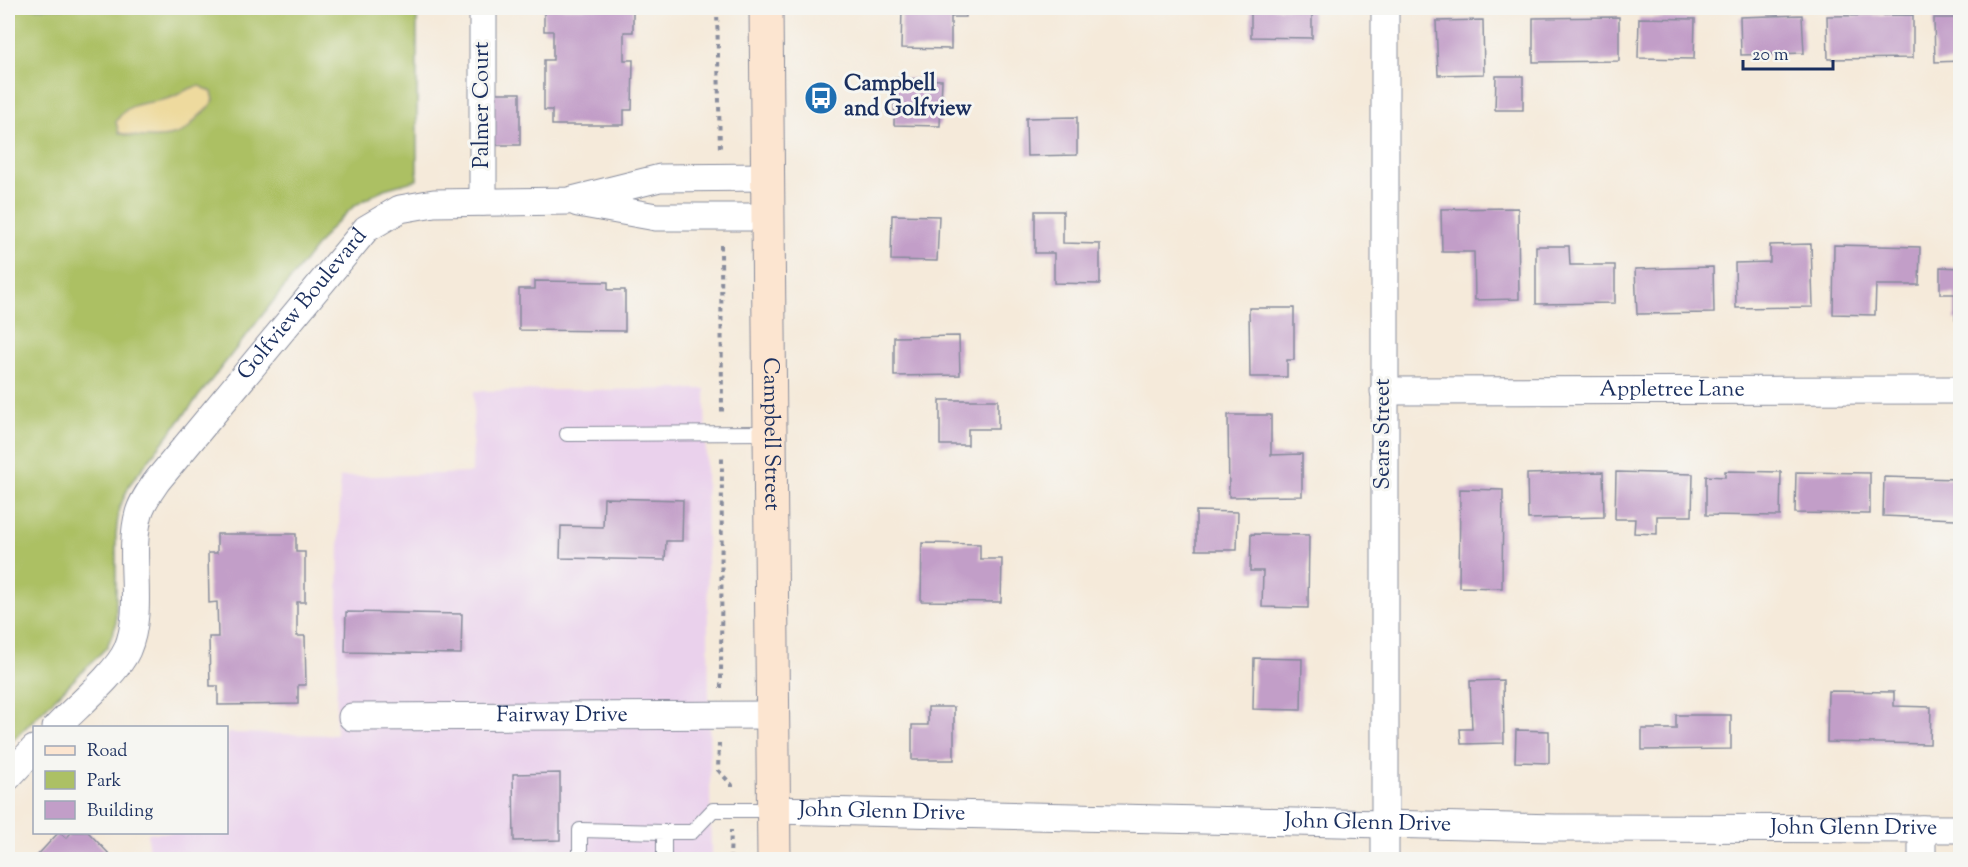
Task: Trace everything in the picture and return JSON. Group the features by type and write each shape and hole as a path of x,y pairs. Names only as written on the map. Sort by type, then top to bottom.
{"main road":[{"name":"Campbell Street","path":"766,8 774,860"}],"street":[{"name":"Palmer Court","path":"483,8 483,202"},
{"name":"Sears Street","path":"1385,8 1385,860"},
{"name":"Golfview Boulevard","path":"58,726 116,667 126,652 135,621 136,529 139,512 157,482 366,229 400,209 434,203 568,201 660,178 768,177"},
{"path":"568,201 656,217 769,217"},
{"name":"Appletree Lane","path":"1384,391 1960,390"},
{"name":"Fairway Drive","path":"352,717 773,715"},
{"path":"8,777 33,750"},
{"name":"John Glenn Drive","path":"774,810 1567,828 1960,829"},
{"path":"1922,829 1922,860"}],"lane":[{"path":"567,434 771,433"},
{"path":"580,860 580,830 692,832 713,810 774,810"},
{"path":"664,832 664,860"}],"shaded area":[{"path":"705,389 711,859 148,860 148,834 228,834 228,733 336,735 340,477 472,473 474,391"}],"green space":[{"path":"8,8 417,8 417,180 384,189 354,206 329,230 130,484 119,509 116,535 116,625 107,647 8,745"}],"sand":[{"path":"200,86 212,92 214,100 190,126 181,132 164,137 119,133 116,122 133,106 170,98"}],"building":[{"path":"544,8 633,8 633,32 624,32 624,60 633,60 632,110 624,110 624,125 552,125 552,110 544,110 544,60 553,60 553,31 544,31"},
{"path":"902,8 966,8 966,17 951,17 951,49 901,48"},
{"path":"1251,8 1312,8 1312,38 1251,37"},
{"path":"1802,15 1804,53 1741,55 1740,17"},
{"path":"1913,15 1913,58 1828,59 1827,16"},
{"path":"1619,17 1619,61 1533,62 1533,18"},
{"path":"1639,18 1695,19 1694,59 1638,58"},
{"path":"1934,18 1960,18 1960,61 1935,62"},
{"path":"1483,20 1484,74 1438,75 1436,21"},
{"path":"1496,76 1523,76 1523,110 1495,110"},
{"path":"895,78 942,80 940,126 894,125"},
{"path":"490,93 520,93 520,145 490,145"},
{"path":"1077,117 1077,155 1027,156 1026,118"},
{"path":"1518,208 1519,299 1475,300 1474,252 1442,252 1441,209"},
{"path":"1035,211 1063,211 1063,243 1100,244 1100,284 1054,283 1054,253 1035,253"},
{"path":"892,215 939,216 937,261 891,260"},
{"path":"1811,244 1813,307 1736,308 1735,263 1770,262 1770,245"},
{"path":"1834,245 1920,247 1919,285 1876,285 1875,315 1833,314"},
{"path":"1536,246 1569,246 1570,265 1615,265 1615,303 1536,304"},
{"path":"1713,267 1714,313 1637,314 1635,269"},
{"path":"1940,267 1960,268 1960,320 1955,320 1955,294 1940,294"},
{"path":"535,281 608,282 608,290 625,290 625,331 519,330 519,289 535,289"},
{"path":"1249,308 1294,308 1294,360 1287,360 1287,377 1250,377"},
{"path":"959,336 960,375 894,376 894,337"},
{"path":"940,400 998,400 998,429 968,429 968,445 940,445"},
{"path":"1228,415 1271,415 1271,455 1302,454 1302,496 1229,497"},
{"path":"1725,471 1781,472 1780,516 1706,515 1706,476 1725,477"},
{"path":"1603,472 1604,517 1528,519 1527,474"},
{"path":"1616,472 1693,474 1692,516 1657,516 1657,534 1634,533 1635,519 1615,519"},
{"path":"1796,472 1870,473 1870,514 1795,513"},
{"path":"1884,477 1957,479 1956,519 1883,516"},
{"path":"1460,489 1503,490 1502,588 1459,587"},
{"path":"604,498 683,500 682,541 666,541 665,560 560,558 561,526 603,527"},
{"path":"1196,511 1238,512 1237,550 1196,550"},
{"path":"217,534 296,534 296,552 305,552 305,602 297,602 297,636 305,636 306,685 298,685 298,704 218,705 218,686 210,686 209,637 218,637 217,602 209,603 208,553 217,553"},
{"path":"1251,534 1309,535 1308,608 1262,607 1263,571 1250,571"},
{"path":"922,543 980,544 980,559 1002,559 1001,602 921,601"},
{"path":"346,612 462,614 461,654 345,652"},
{"path":"1254,658 1302,659 1301,710 1253,709"},
{"path":"1503,680 1504,743 1461,744 1460,729 1472,729 1470,681"},
{"path":"1828,691 1894,692 1894,706 1931,707 1930,744 1827,742"},
{"path":"928,707 954,707 954,760 912,760 912,725 928,725"},
{"path":"1676,715 1731,715 1731,749 1642,750 1642,729 1676,729"},
{"path":"1516,730 1549,731 1549,763 1515,762"},
{"path":"560,773 560,840 514,841 513,774"},
{"path":"57,834 66,838 70,834 90,834 115,860 33,860"}],"place":[{"name":"Campbell and Golfview","path":"821,98"}]}
